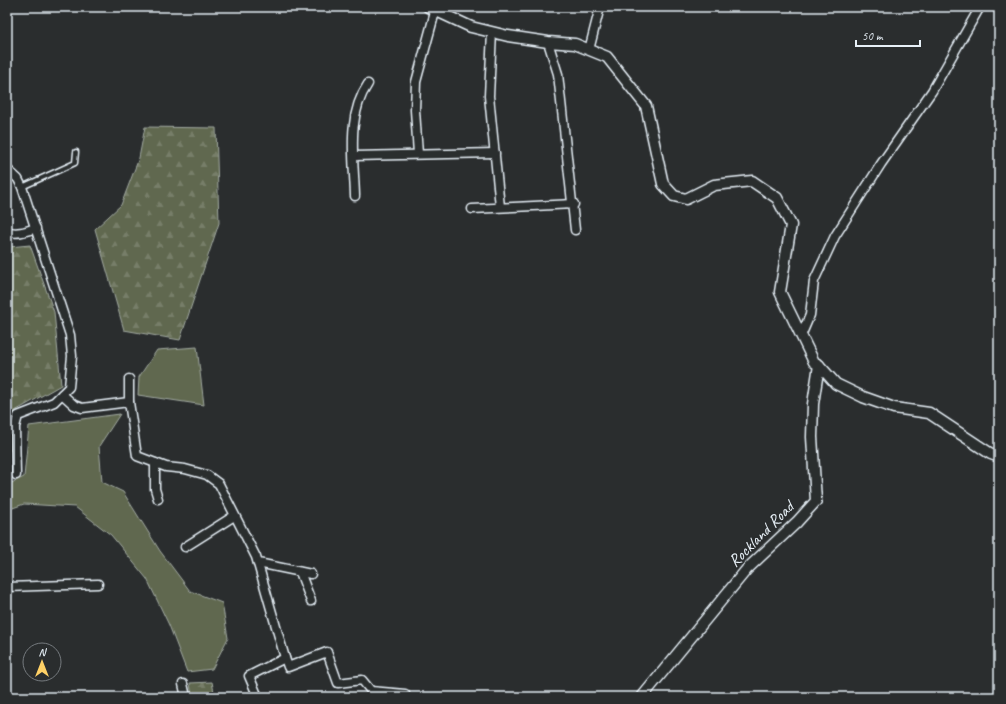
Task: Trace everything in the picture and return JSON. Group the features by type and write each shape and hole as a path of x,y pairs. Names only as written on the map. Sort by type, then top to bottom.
{"street":[{"path":"589,50 600,7"},
{"path":"801,336 810,315 814,281 835,236 877,170 932,91 980,7"},
{"path":"418,154 415,110 416,82 431,9 471,27 548,42 575,44 607,56 646,106 663,184 674,196 686,199 714,185 752,181 777,198 791,225 780,292 814,362 819,365 836,384 863,397 894,408 929,412 991,454 999,457"},
{"path":"492,32 489,96 500,207"},
{"path":"548,42 558,74 574,204 575,230"},
{"path":"355,196 354,131 356,113 360,96 368,84"},
{"path":"354,156 495,153"},
{"path":"7,169 18,179 22,187 70,335 72,356 71,379 69,387 54,402 18,416 16,427 16,474"},
{"path":"472,209 574,204"},
{"path":"7,231 10,233 25,232 36,228"},
{"name":"Rockland Road","path":"642,697 747,569 797,522 816,501 812,437 812,404 819,365"},
{"path":"129,379 129,402 137,456 155,463 207,475 219,484 258,563 288,667 327,652 338,683 362,680 371,691 405,694 405,697"},
{"path":"62,394 74,405 82,408 129,402"},
{"path":"155,463 155,489 158,499"},
{"path":"185,547 234,516"},
{"path":"258,563 311,574"},
{"path":"300,572 311,602"},
{"path":"7,587 98,584"},
{"path":"258,697 249,676 285,658"},
{"path":"183,684 186,697"}],"lane":[{"path":"22,187 75,163 76,152"}],"green space":[{"path":"145,127 216,128 219,223 180,340 124,330 95,229 121,205 139,158"},
{"path":"30,245 54,312 61,385 15,411 12,450 7,450 7,268 10,267 9,247"},
{"path":"197,347 204,405 138,395 139,377 157,350"},
{"path":"120,414 99,446 102,482 123,492 160,551 190,591 222,603 228,638 212,669 187,672 169,625 147,579 111,535 75,507 24,504 7,510 7,485 24,477 29,426"},
{"path":"212,682 215,697 192,697 190,683"}]}
